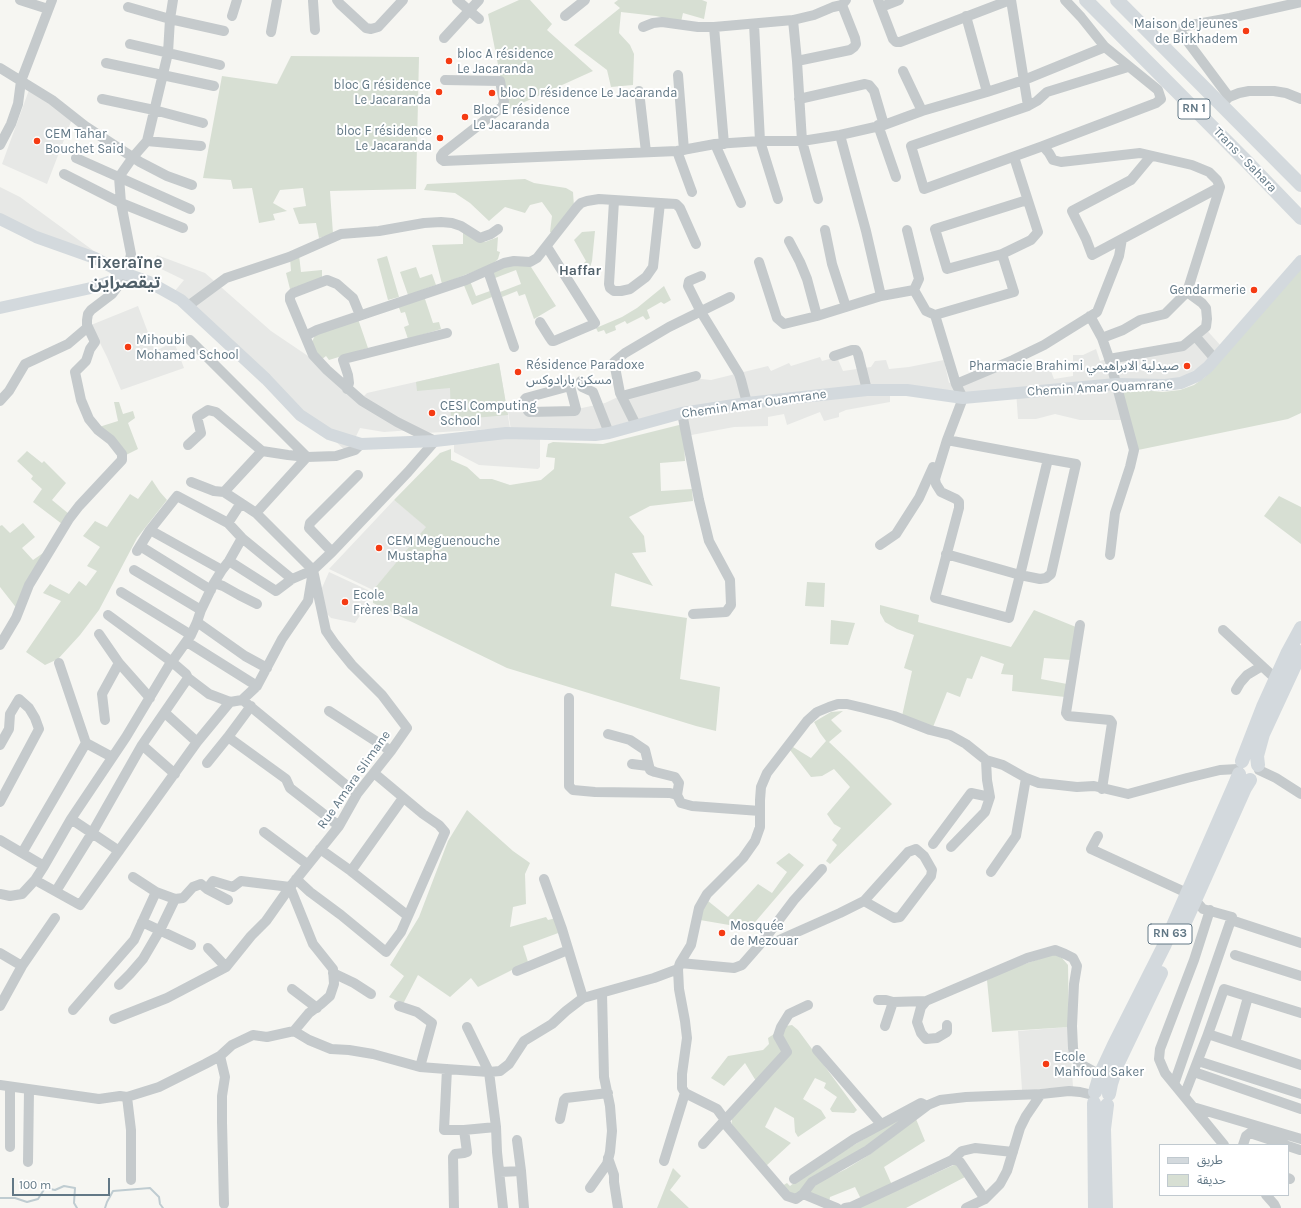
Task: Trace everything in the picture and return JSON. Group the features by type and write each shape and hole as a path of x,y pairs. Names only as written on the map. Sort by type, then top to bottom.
{"highway":[{"name":"Trans - Sahara","path":"1086,0 1247,162 1299,217"},
{"name":"Trans - Sahara","path":"1117,0 1225,101 1298,180"},
{"name":"RN 63","path":"1248,770 1263,707 1301,628"},
{"name":"RN 63","path":"1106,1208 1104,1129 1100,1098 1111,1084 1117,1065 1191,896 1235,784 1248,770 1257,756 1263,734 1301,652"},
{"name":"RN 63","path":"1095,1208 1100,1075 1165,944 1191,896"}],"main road":[{"name":"Chemin Amar Ouamrane","path":"0,219 36,237 95,258 124,273 162,288 188,306 266,379 300,415 329,434 361,444 435,441 506,433 595,435 609,433 682,413 747,403 867,390 907,390 959,397 1116,384 1166,385 1181,383 1197,376 1215,360 1301,261"},
{"path":"0,308 91,288 112,281 124,273"}],"street":[{"path":"0,145 11,124 18,104 21,81 50,5 20,0"},
{"path":"0,645 16,618 29,585 69,519 79,506 122,460 122,454 111,440 98,430 89,419 81,400 75,372 86,361 90,348 96,342 88,328 88,314 112,294 124,273 131,254 121,203 119,177 147,141 168,53 170,19 173,0"},
{"path":"232,16 237,0"},
{"path":"270,32 277,0"},
{"path":"314,0 315,30"},
{"path":"337,0 366,28 371,29 378,27 403,0"},
{"path":"457,0 479,19"},
{"path":"444,38 479,0"},
{"path":"564,16 585,0"},
{"path":"898,0 880,4 893,39 896,42 900,42 1010,0 1028,106"},
{"path":"1065,0 1105,47 1158,90 1160,99"},
{"path":"1301,2 1186,26 1182,28 1181,32 1225,101 1239,93 1250,91 1274,91 1286,93 1301,99"},
{"path":"643,27 653,23 662,22 698,27 714,27 793,20 814,15 844,3 855,38 856,44 854,48 797,62"},
{"path":"128,7 170,19 224,31"},
{"path":"966,16 987,92"},
{"path":"793,20 802,141 818,200"},
{"path":"754,24 760,141 778,198"},
{"path":"714,27 719,144 741,203"},
{"path":"130,44 220,65"},
{"path":"445,80 500,81 504,102 502,107 443,153 441,159 444,161 646,152 680,150 719,144 760,141 802,141 840,135 881,125 1024,80 1105,47"},
{"path":"106,63 214,86"},
{"path":"1128,67 1047,92 1037,101 1028,106 911,146 924,189 1014,157 1156,103 1172,87"},
{"path":"0,68 52,100 85,126 134,157 167,176 192,184"},
{"path":"903,71 922,111"},
{"path":"678,75 680,150 692,192"},
{"path":"799,99 865,84 869,85 874,91 881,125 896,178"},
{"path":"639,91 646,152"},
{"path":"102,98 203,123"},
{"path":"840,135 866,230 881,296"},
{"path":"147,141 202,146"},
{"path":"1043,146 1050,153 1053,160 1061,162 1140,153 1192,165 1209,172 1217,180 1220,187 1187,292 1165,314 1140,320 1123,330 1102,338"},
{"path":"1151,156 1131,180 1072,211 1092,254 1220,187"},
{"path":"1014,157 1038,232 1031,240 1002,254 947,269 935,229 1027,200"},
{"path":"76,158 190,209"},
{"path":"64,174 121,203 183,228"},
{"path":"305,336 317,330 360,315 466,280 504,263 514,261 530,262 537,258 547,247 581,203 599,199 676,204 689,225 696,244"},
{"path":"614,201 608,284 614,291 630,289 646,277 653,267 660,203"},
{"path":"188,306 226,278 289,257 341,234 379,231 441,222 461,226 480,238 498,229"},
{"path":"825,230 832,264 846,307"},
{"path":"907,230 920,279 914,290"},
{"path":"956,384 1044,345 1097,312 1119,256 1122,239"},
{"path":"789,241 807,279 817,316"},
{"path":"540,322 552,341 595,323 547,247"},
{"path":"914,290 926,311 935,315 1014,292 1002,254"},
{"path":"759,262 777,318 784,324 817,316 881,296 914,290"},
{"path":"488,271 514,347"},
{"path":"701,276 688,281 688,286 739,374 747,403"},
{"path":"230,560 276,591 292,578 313,570 403,477 435,441 397,422 362,401 347,389 316,359 290,300 290,296 293,293 327,280 337,284 353,298 360,315"},
{"path":"1110,361 1109,359 1183,346 1196,336 1206,327 1206,308 1202,303 1187,292"},
{"path":"636,425 620,393 614,362 625,353 669,327 730,297"},
{"path":"935,315 959,397 948,440 935,479 941,492 959,502 959,508 935,598 1008,618 1048,459"},
{"path":"1090,316 1102,338 1110,361 1134,450 1115,513 1110,556"},
{"path":"0,401 9,391 25,364 68,344 88,328"},
{"path":"347,389 349,383 344,359 447,333"},
{"path":"1196,336 1215,360"},
{"path":"190,340 308,457"},
{"path":"834,356 856,350 867,390"},
{"path":"622,396 696,376"},
{"path":"581,382 582,387 593,392 609,433"},
{"path":"570,386 576,410 528,411 525,400 526,398 570,386"},
{"path":"880,545 896,534 919,498 932,470 959,397"},
{"path":"188,445 201,433 197,417 208,410 216,412 262,450 288,456 336,456 355,450 361,444"},
{"path":"682,413 699,500 709,541 730,580 731,605 726,612 693,614"},
{"path":"946,554 1020,575 1040,579 1046,578 1051,574 1076,464 948,440"},
{"path":"224,492 262,450"},
{"path":"256,513 308,457"},
{"path":"332,552 309,528 310,524 358,475"},
{"path":"191,482 214,491 224,492 256,513 313,570"},
{"path":"257,604 224,586 213,586 139,548 150,530 177,496 228,523 242,538 292,578"},
{"path":"228,523 240,503"},
{"path":"150,530 222,570"},
{"path":"0,894 10,896 22,894 35,880 71,819 189,638 213,586 242,538"},
{"path":"134,570 201,610"},
{"path":"108,615 172,662 186,674 188,678 209,694 230,702 242,700 257,686 282,639 308,601 313,570"},
{"name":"Rue Amara Slimane","path":"226,967 251,936 266,921 307,864 339,826 357,794 407,728 382,695 352,665 334,644 326,631 313,570"},
{"path":"121,592 257,686"},
{"path":"197,622 246,656 267,668"},
{"path":"1080,626 1066,713 1068,716 1110,720 1112,723 1102,788"},
{"path":"1223,630 1276,679"},
{"path":"99,634 119,663 150,698"},
{"path":"60,662 86,743 112,757"},
{"path":"105,720 102,694 119,663"},
{"path":"1236,690 1247,675 1262,666"},
{"path":"56,891 92,833 142,745 188,678"},
{"path":"569,698 569,786 572,790 595,792 670,792 677,795 681,802 692,806 760,812"},
{"path":"0,745 9,729 10,714 19,699 29,708 39,729 0,802"},
{"path":"242,700 357,794"},
{"path":"35,880 80,905 197,742 230,702"},
{"path":"837,1208 798,1200 787,1196 727,1126 725,1120 717,1109 685,1093 682,1088 682,1074 687,1038 686,1022 679,989 678,966 691,945 699,908 707,894 743,858 755,841 760,827 761,787 767,773 806,721 829,706 847,704 864,708 894,716 930,730 950,735 966,744 986,760 1003,765 1026,778 1050,784 1094,786 1128,794 1220,770 1248,770 1276,778 1301,794"},
{"path":"207,763 251,706"},
{"path":"329,711 391,751"},
{"path":"165,713 197,742"},
{"path":"608,734 624,738 645,750 650,770 675,777 679,783 677,795"},
{"path":"228,737 286,779 290,788 339,826"},
{"path":"22,854 86,743"},
{"path":"142,745 175,774"},
{"path":"951,847 985,812 990,797 986,760"},
{"path":"632,764 648,766"},
{"path":"207,889 213,881 233,887 241,881 293,883 310,892 386,952 402,932 445,832 439,825 423,814 374,773"},
{"path":"991,872 1016,836 1026,778"},
{"path":"933,844 971,793 990,797"},
{"path":"350,872 404,798"},
{"path":"71,819 119,851"},
{"path":"264,832 307,864"},
{"path":"1098,836 1091,848 1191,896 1203,909 1232,917 1174,1084"},
{"path":"0,840 44,866"},
{"path":"320,849 408,916"},
{"path":"763,941 768,939 777,941 864,901 908,852 916,849 924,856 932,870 932,876 900,917 894,918 864,901"},
{"path":"294,1031 309,1040 331,1049 373,1054 420,1067 489,1072 500,1071 509,1064 524,1041 552,1024 583,998 654,978 678,966 734,968 742,965 763,941 794,900 822,869"},
{"path":"133,877 156,892 175,899 183,898 193,886 201,884 207,889 228,900"},
{"path":"544,879 562,929 583,998"},
{"path":"10,1147 5,1086 99,1099 120,1096 127,1097 159,1087 220,1056 232,1046 253,1035 267,1036 294,1031 309,1013 330,996 334,984 333,969 313,944 293,883"},
{"path":"73,1010 134,940 156,892"},
{"path":"119,985 143,959 160,930 175,899"},
{"path":"1210,910 1194,960 1160,1049 1159,1059 1165,1072 1174,1084 1223,1144"},
{"path":"0,1006 22,966 55,918"},
{"path":"1231,920 1301,943"},
{"path":"142,922 191,945"},
{"path":"114,1019 167,998 226,967 208,948"},
{"path":"517,971 568,950"},
{"path":"878,1000 893,1002 926,1001 1027,958 1055,950 1073,958 1077,966 1074,984 1072,1026 1075,1058 1080,1064 1100,1075"},
{"path":"0,953 22,966"},
{"path":"1235,955 1301,976"},
{"path":"333,973 354,983 371,994"},
{"path":"292,989 317,1008"},
{"path":"1184,1096 1224,989 1301,1014"},
{"path":"590,1188 607,1164 612,1131 610,1106 604,1077 602,993"},
{"path":"1235,1043 1248,997"},
{"path":"926,1001 921,1007 917,1022 921,1033 926,1039 937,1038 947,1032 947,1025"},
{"path":"885,1026 893,1002"},
{"path":"703,1144 787,1052 778,1036 781,1027 789,1014 808,1005"},
{"path":"399,1006 417,1012 432,1023 420,1067"},
{"path":"467,1027 489,1072 496,1127 503,1208"},
{"path":"1208,1034 1301,1065"},
{"path":"817,1050 881,1124"},
{"path":"220,1056 224,1077 222,1096 224,1204"},
{"path":"1198,1061 1301,1094"},
{"path":"447,1069 444,1130 496,1127"},
{"path":"1194,1072 1301,1108"},
{"path":"28,1162 29,1090"},
{"path":"798,1200 812,1182 868,1150 928,1105 940,1100 1069,1091 1080,1092 1100,1098"},
{"path":"560,1119 564,1100 566,1098 608,1093"},
{"path":"664,1161 685,1093"},
{"path":"966,1208 984,1199 1004,1178 1020,1128 1026,1116 1041,1094"},
{"path":"127,1097 131,1130 131,1180"},
{"path":"794,1179 854,1139 881,1124 921,1103 928,1105"},
{"path":"1193,1107 1301,1139"},
{"path":"454,1208 454,1157 455,1154 467,1152 464,1130"},
{"path":"1243,1144 1246,1136 1250,1133 1284,1144"},
{"path":"516,1140 521,1171 524,1208"},
{"path":"1289,1146 1300,1150"},
{"path":"845,1208 851,1207 952,1160 962,1151 975,1148 1013,1152"},
{"path":"608,1158 614,1175 618,1208"},
{"path":"952,1160 960,1162 984,1199"},
{"path":"500,1172 521,1171"},
{"path":"1267,1196 1276,1208"}],"shaded area":[{"name":"CEM Tahar Bouchet Said","path":"29,90 72,119 47,184 2,164"},
{"path":"0,187 20,197 98,254 0,223"},
{"path":"157,255 205,273 271,331 308,356 363,397 367,393 499,363 510,428 426,433 412,430 384,432 360,428 348,453 174,292 184,280 153,265"},
{"name":"Mihoubi Mohamed School","path":"138,306 155,351 174,342 184,368 121,390 91,325"},
{"path":"1204,327 1221,346 1205,364 1178,380 1118,382 1125,420 1080,420 1055,414 1036,419 1018,419 1016,391 963,395 890,387 890,402 846,410 839,413 839,417 824,421 820,412 787,425 784,414 768,417 768,426 734,427 686,436 682,409 601,429 540,429 540,467 538,469 479,465 454,452 454,440 512,436 508,412 559,413 605,403 618,397 701,379 711,380 768,366 771,371 789,363 791,366 820,357 822,361 837,357 843,371 871,367 875,361 886,360 889,369 909,367 944,360 949,383 1013,357 1020,367 1034,363 1036,369 1049,366 1054,379 1073,376 1073,355 1083,355 1096,349 1100,361 1115,356 1181,346"},
{"name":"CEM Meguenouche Mustapha","path":"394,500 427,527 373,590 329,569"},
{"name":"Ecole Frères Bala","path":"329,572 370,591 361,614 355,623 331,618 327,614 321,590"},
{"name":"Ecole Mahfoud Saker","path":"1069,1027 1073,1087 1022,1090 1018,1031"}],"green space":[{"path":"519,0 530,0 552,24 547,30 593,71 507,110 488,14"},
{"path":"618,0 702,0 707,2 704,19 683,13 681,22 656,16 621,12 619,33 630,45 634,54 633,85 611,87 607,70 574,45 620,8 614,3"},
{"path":"291,56 419,57 416,189 330,191 333,234 319,238 316,223 299,224 293,208 306,206 303,188 280,190 273,203 287,211 273,214 275,220 259,223 252,188 233,189 231,180 203,178 222,76 277,84"},
{"path":"525,179 534,183 566,188 573,192 574,207 554,235 550,232 552,216 542,202 530,205 525,213 505,207 489,221 470,203 455,193 424,190 427,184"},
{"path":"463,230 485,242 498,237 497,251 500,252 498,259 493,264 442,284 432,245 463,244"},
{"path":"595,231 592,261 589,271 584,263 586,261 574,240 582,232"},
{"path":"299,255 301,272 322,270 322,278 290,289 286,273 291,271 290,258"},
{"path":"387,256 399,297 388,300 377,259"},
{"path":"524,264 531,267 556,306 534,319 525,294 519,296 517,291 502,297 500,292 521,284 516,270 495,278 493,272 504,266"},
{"path":"416,267 420,278 432,274 436,285 408,295 400,272"},
{"path":"1301,268 1301,413 1288,419 1138,450 1121,388 1163,392 1180,390 1194,385 1205,377"},
{"path":"470,281 476,296 490,291 492,297 472,305 463,283"},
{"path":"664,286 671,300 664,304 661,302 647,310 650,318 646,320 643,316 627,324 625,321 615,326 616,330 606,334 604,330 598,332 596,328 622,317 637,308"},
{"path":"424,296 433,323 439,322 441,329 408,339 404,327 409,325 405,312 401,313 398,305"},
{"path":"358,319 368,348 329,360 326,356 321,360 311,344 317,331"},
{"path":"499,363 508,415 451,420 450,388 417,391 416,382"},
{"path":"114,402 119,402 123,414 133,411 135,418 128,423 138,449 126,455 99,427 118,421"},
{"path":"683,424 685,461 660,463 661,491 692,489 693,501 650,506 629,517 644,536 646,552 632,553 653,586 615,573 611,606 687,618 680,679 720,687 716,731 507,668 373,603 373,590 426,527 394,500 440,453 451,449 451,460 467,467 480,479 492,479 510,485 541,480 554,469 555,458 546,457 548,444 553,442 603,444"},
{"path":"27,451 42,463 44,461 66,483 52,500 69,514 62,524 33,502 42,489 31,479 33,476 17,461"},
{"path":"152,480 167,500 137,538 99,610 80,635 58,659 45,665 26,652 61,601 43,593 50,584 69,594 79,581 86,586 97,571 87,566 100,547 83,536 95,521 107,527 130,494 138,499"},
{"path":"1279,496 1301,507 1301,544 1264,516"},
{"path":"23,523 35,537 22,548 33,560 46,551 18,610 0,587 0,526 2,525 10,533"},
{"path":"807,582 825,583 824,607 805,606"},
{"path":"880,605 919,615 918,622 1011,647 1034,610 1076,627 1071,660 1044,658 1041,679 1067,684 1065,697 1012,691 1013,675 1001,674 1004,664 981,656 972,679 967,678 960,697 947,692 933,727 902,716 912,671 904,668 914,635 897,629 885,622 880,613"},
{"path":"831,620 855,623 848,645 830,644"},
{"path":"843,711 831,720 842,731 829,742 892,804 830,864 826,861 837,845 832,840 841,828 834,824 827,814 850,787 834,769 822,776 811,777 790,750 793,747 811,758 826,741 814,722 831,712"},
{"path":"467,810 513,851 530,863 525,874 526,904 513,907 510,927 546,917 548,920 556,918 561,932 523,946 528,962 478,987 471,978 450,997 418,975 403,1004 389,997 404,976 390,965 419,917 448,841"},
{"path":"789,853 804,865 750,928 741,921 735,926 700,920 702,910 708,901 728,917 758,884 772,893 787,872 776,863"},
{"path":"1054,954 1062,958 1068,965 1069,1027 992,1032 987,980 1010,969"},
{"path":"792,1025 798,1030 857,1110 854,1113 832,1112 830,1109 837,1097 824,1088 826,1083 815,1078 803,1099 821,1110 826,1118 798,1137 795,1132 794,1118 775,1107 765,1127 791,1143 766,1166 731,1127 732,1119 756,1081 745,1063 724,1086 711,1078 728,1056 763,1050 769,1044 768,1038 786,1026"},
{"path":"912,1110 914,1113 793,1196 782,1186 787,1183 790,1186 804,1175"},
{"path":"916,1119 925,1141 884,1167 892,1185 861,1199 855,1187 830,1197 829,1203 807,1193 815,1184 846,1169 872,1153"},
{"path":"956,1164 965,1177 906,1208 858,1208"},
{"path":"673,1168 681,1176 670,1190 689,1208 657,1208"}],"waterway":[{"path":"0,1198 15,1198 27,1202 38,1199 45,1188 55,1190 64,1186 75,1188 74,1203 77,1208"},
{"path":"105,1208 113,1191 150,1188 159,1197 160,1204 163,1208"}],"place":[{"name":"Maison de jeunes de Birkhadem","path":"1246,31"},
{"name":"bloc A résidence Le Jacaranda","path":"449,61"},
{"name":"bloc G résidence Le Jacaranda","path":"439,92"},
{"name":"bloc D résidence Le Jacaranda","path":"492,93"},
{"name":"Bloc E résidence Le Jacaranda","path":"465,117"},
{"name":"bloc F résidence Le Jacaranda","path":"440,138"},
{"name":"CEM Tahar Bouchet Said","path":"37,141"},
{"name":"Gendarmerie","path":"1254,290"},
{"name":"Mihoubi Mohamed School","path":"128,347"},
{"name":"Pharmacie Brahimi صيدلية الابراهيمي","path":"1187,366"},
{"name":"Résidence Paradoxe مسكن بارادوكس","path":"518,372"},
{"name":"CESI Computing School","path":"432,413"},
{"name":"CEM Meguenouche Mustapha","path":"379,548"},
{"name":"Ecole Frères Bala","path":"345,602"},
{"name":"Mosquée de Mezouar","path":"722,933"},
{"name":"Ecole Mahfoud Saker","path":"1046,1064"}],"district":[{"name":"Haffar","path":"580,271"},
{"name":"Tixeraïne تيقصراين","path":"125,273"}]}
